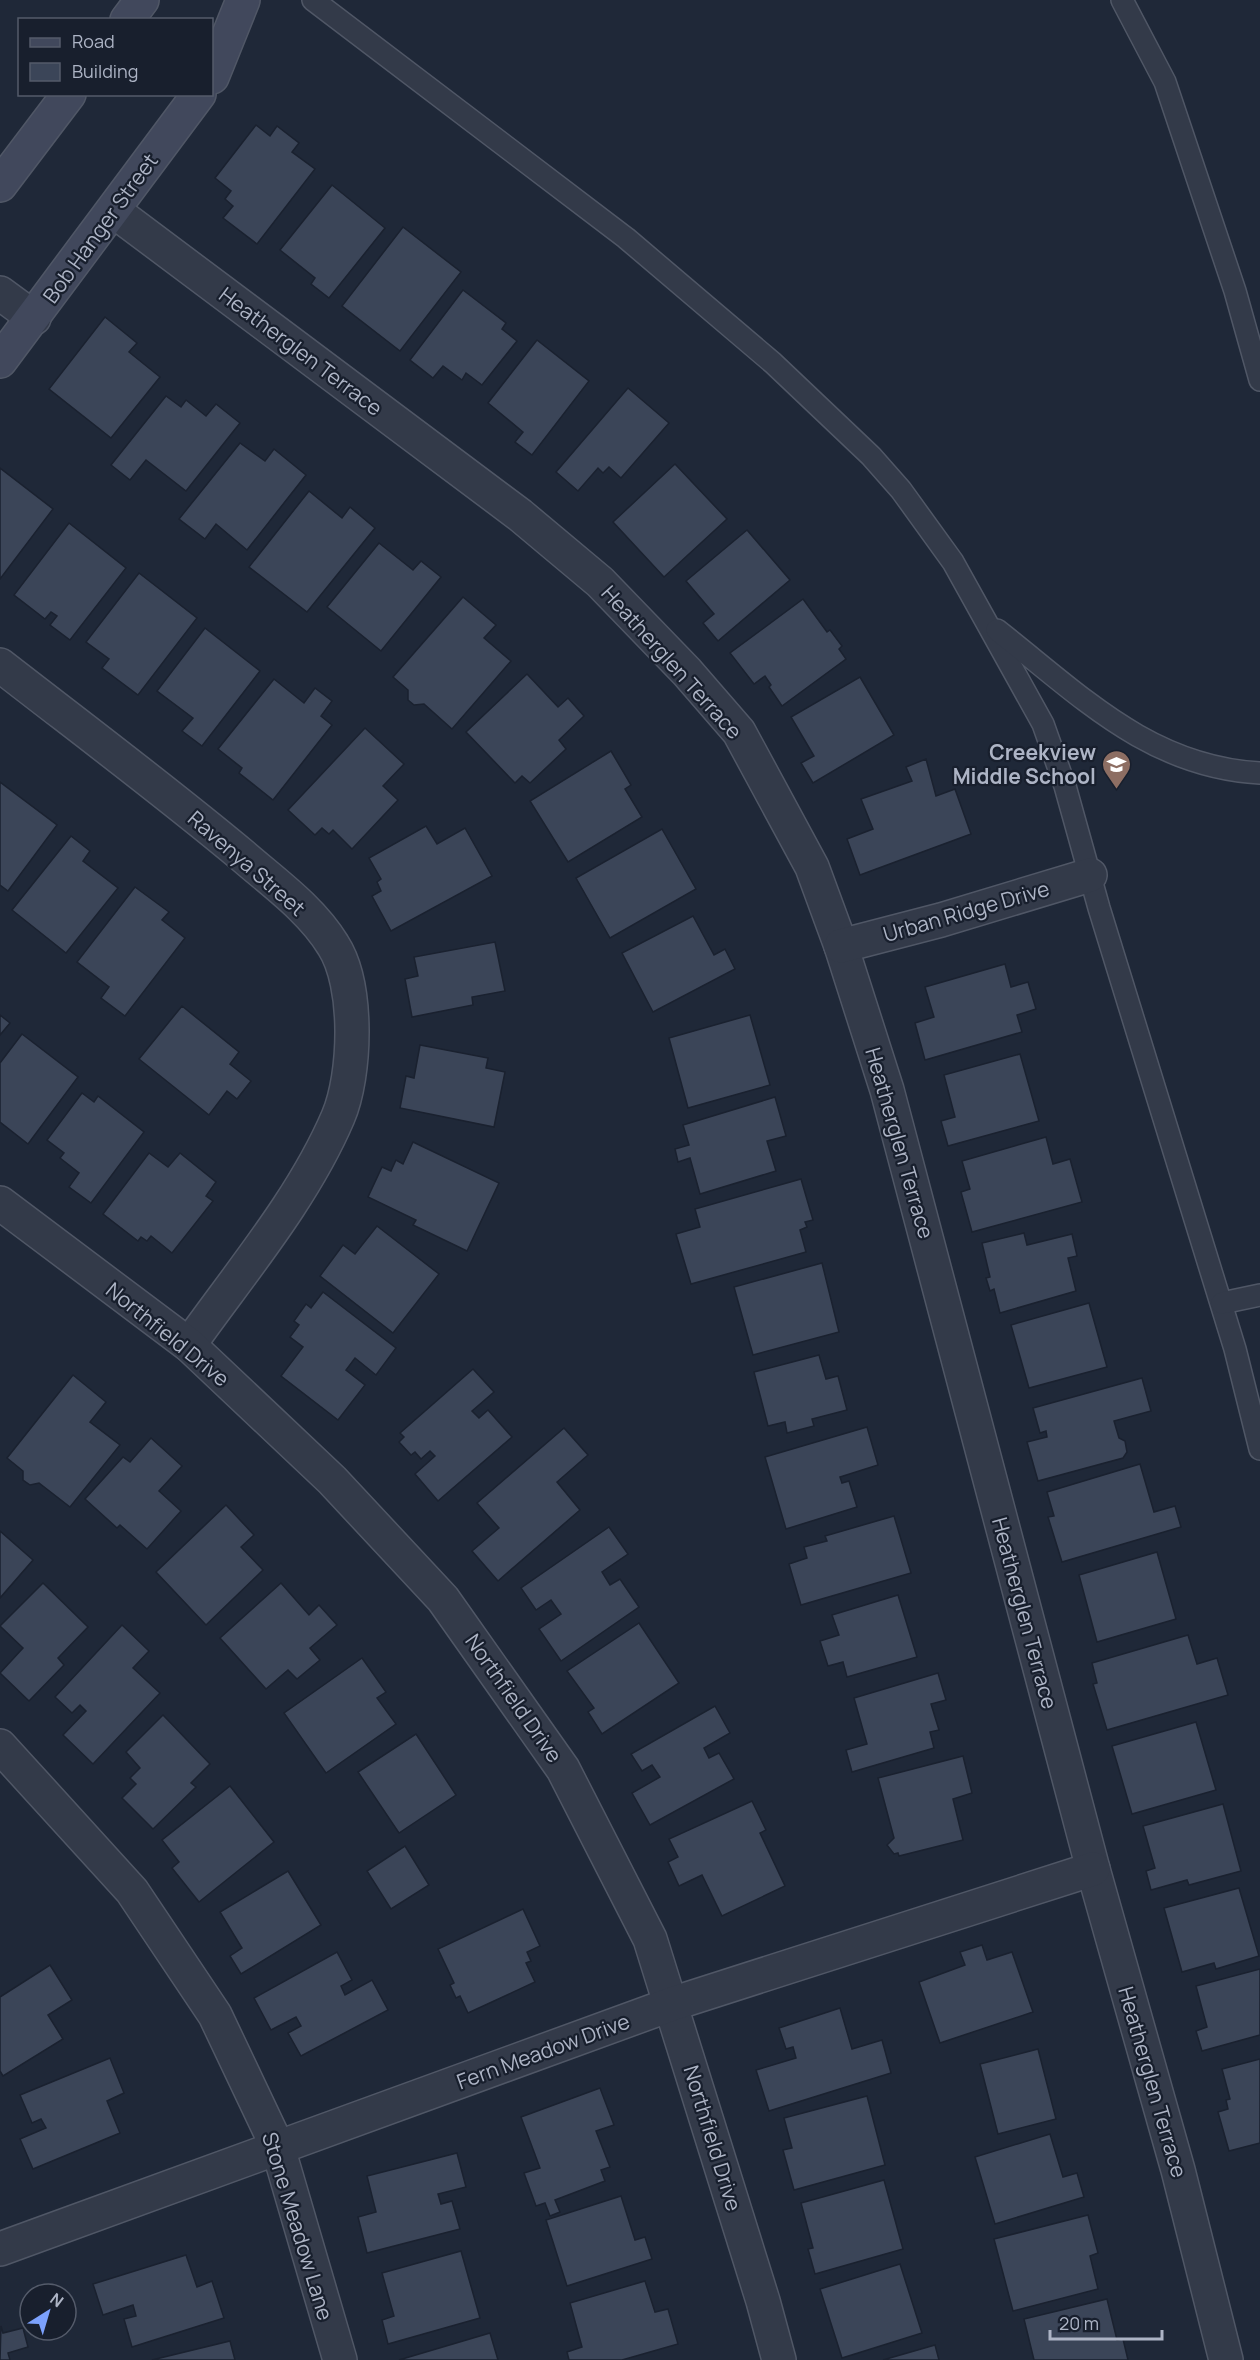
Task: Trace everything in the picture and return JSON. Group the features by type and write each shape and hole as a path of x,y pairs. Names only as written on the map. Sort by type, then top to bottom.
{"street":[{"path":"128,18 142,0"},
{"path":"213,75 243,0"},
{"path":"0,185 67,96"},
{"name":"Bob Hanger Street","path":"0,361 198,96"},
{"name":"Heatherglen Terrace","path":"114,211 520,515 600,582 687,672 739,732 812,867 841,946 887,1090 1092,1869 1178,2170 1226,2360"},
{"path":"0,293 34,318"},
{"name":"Ravenya Street","path":"0,665 199,819 298,903 334,945 347,978 351,1069 339,1115 312,1171 189,1345"},
{"name":"Urban Ridge Drive","path":"841,946 941,920 1090,875"},
{"name":"Northfield Drive","path":"0,1203 189,1345 332,1480 443,1599 563,1769 650,1939 672,2004 779,2360"},
{"name":"Stone Meadow Lane","path":"0,1746 132,1891 215,2015 278,2148 339,2360"},
{"name":"Fern Meadow Drive","path":"0,2249 672,2004 1092,1869"}],"lane":[{"path":"313,0 626,238 838,422 901,490 953,562 990,625 1042,724 1065,786 1090,875 1222,1303 1260,1449"},
{"path":"1122,0 1165,82 1235,291 1260,380"},
{"path":"990,625 1124,729 1156,747 1189,760 1232,772 1260,773"},
{"path":"1222,1303 1260,1295"}],"building":[{"path":"256,125 270,136 277,126 299,143 292,152 315,169 257,244 223,218 233,206 225,199 231,191 215,178"},
{"path":"332,185 385,228 329,298 311,284 315,278 280,250"},
{"path":"403,227 461,272 400,351 342,306"},
{"path":"463,290 506,323 502,329 517,341 482,385 466,373 462,380 443,366 433,378 410,360"},
{"path":"105,317 137,343 129,352 160,377 111,438 49,389"},
{"path":"537,340 589,381 532,455 515,442 523,432 488,403"},
{"path":"628,388 669,423 621,478 609,467 603,473 598,468 578,491 556,472"},
{"path":"166,396 181,407 186,400 206,416 216,404 240,423 186,491 146,460 130,480 111,465"},
{"path":"240,443 265,461 274,449 306,475 247,550 216,524 205,539 179,519"},
{"path":"675,464 727,519 664,577 613,522"},
{"path":"0,468 53,509 0,579"},
{"path":"309,491 342,518 350,507 375,528 307,612 249,567"},
{"path":"69,523 126,568 70,640 50,625 57,616 51,612 45,619 14,595"},
{"path":"747,530 790,580 718,641 703,623 714,614 686,581"},
{"path":"379,543 413,570 421,561 441,577 381,651 327,607"},
{"path":"139,573 197,618 138,695 102,668 109,659 86,642"},
{"path":"463,597 496,625 484,638 511,661 452,729 424,704 414,705 408,700 408,690 393,677"},
{"path":"803,599 827,632 830,630 842,646 839,649 846,659 782,706 769,687 771,685 765,676 754,684 730,653"},
{"path":"205,628 260,671 202,746 182,731 193,718 157,691"},
{"path":"527,674 558,707 568,698 584,716 559,740 566,749 530,783 522,776 515,783 466,732"},
{"path":"860,677 894,735 813,783 801,763 814,756 791,717"},
{"path":"274,679 304,703 315,688 332,701 321,716 332,725 273,800 239,773 242,768 218,749"},
{"path":"365,728 404,764 383,786 398,800 352,849 333,830 329,834 322,828 315,835 288,810"},
{"path":"611,751 631,785 625,789 642,817 568,862 530,801"},
{"path":"926,759 936,796 955,789 971,834 860,875 847,839 873,829 861,799 912,781 906,767"},
{"path":"0,782 57,825 8,891 0,885"},
{"path":"426,826 437,844 465,828 492,876 391,931 372,896 381,891 377,882 381,879 369,858"},
{"path":"662,829 696,889 610,938 576,878"},
{"path":"71,836 90,851 83,861 118,888 66,953 12,910"},
{"path":"135,887 169,912 162,920 185,938 125,1016 101,998 109,987 77,962"},
{"path":"693,916 714,955 725,949 735,969 653,1012 622,953"},
{"path":"495,942 505,991 472,997 473,1005 412,1017 405,979 418,976 414,957"},
{"path":"1005,964 1011,987 1028,982 1036,1009 1017,1015 1022,1032 925,1060 915,1023 934,1017 925,987"},
{"path":"182,1006 239,1052 230,1064 251,1081 237,1099 227,1091 209,1115 139,1059"},
{"path":"0,1015 10,1023 0,1035"},
{"path":"750,1015 770,1085 688,1108 669,1038"},
{"path":"22,1034 78,1077 28,1144 0,1122 0,1063"},
{"path":"420,1045 488,1058 486,1068 505,1072 494,1127 400,1108 406,1076 414,1078"},
{"path":"1020,1054 1039,1121 948,1146 941,1121 955,1117 944,1075"},
{"path":"82,1093 94,1102 98,1096 144,1132 91,1203 69,1187 79,1173 60,1158 64,1153 47,1140"},
{"path":"775,1097 786,1136 767,1141 776,1171 700,1194 690,1158 678,1162 675,1149 689,1145 683,1125"},
{"path":"1046,1137 1053,1164 1070,1159 1082,1202 972,1232 961,1192 970,1189 962,1161"},
{"path":"413,1142 499,1183 467,1251 413,1225 416,1220 368,1197 382,1167 391,1171 396,1160 403,1164"},
{"path":"149,1153 168,1167 180,1153 216,1182 206,1196 213,1201 172,1253 151,1236 147,1241 141,1237 138,1241 103,1214"},
{"path":"801,1179 813,1220 805,1222 807,1227 800,1230 806,1252 691,1284 676,1234 700,1227 695,1209"},
{"path":"377,1226 439,1274 393,1333 320,1276 343,1245 355,1254"},
{"path":"1024,1233 1027,1245 1072,1234 1077,1256 1068,1258 1076,1291 1000,1313 994,1289 990,1291 986,1278 990,1277 982,1243"},
{"path":"822,1263 839,1332 753,1355 734,1287"},
{"path":"323,1292 396,1348 376,1375 355,1358 346,1370 365,1385 338,1420 281,1376 303,1347 290,1337 299,1325 294,1321 306,1304 311,1308"},
{"path":"1089,1303 1107,1367 1029,1388 1011,1325"},
{"path":"819,1355 826,1379 838,1376 847,1410 812,1419 814,1426 787,1433 785,1422 768,1426 754,1372"},
{"path":"473,1369 494,1392 472,1411 479,1418 488,1410 512,1437 438,1501 415,1474 435,1456 430,1451 421,1459 415,1452 411,1455 399,1442 404,1437 400,1433"},
{"path":"73,1375 106,1402 90,1422 120,1445 70,1507 39,1483 30,1485 23,1480 23,1471 7,1458"},
{"path":"1142,1378 1151,1411 1114,1421 1119,1438 1125,1441 1127,1452 1123,1458 1038,1481 1027,1442 1047,1437 1046,1431 1040,1433 1033,1408"},
{"path":"867,1427 878,1465 840,1477 842,1483 849,1481 857,1507 786,1529 765,1457"},
{"path":"564,1428 588,1455 557,1482 580,1510 498,1581 472,1551 499,1528 477,1503"},
{"path":"151,1438 182,1466 159,1491 181,1511 147,1549 120,1525 117,1528 85,1499 123,1457 130,1462"},
{"path":"1140,1464 1154,1512 1175,1506 1181,1527 1062,1562 1048,1517 1054,1516 1047,1492"},
{"path":"226,1505 254,1535 241,1547 263,1570 206,1625 156,1572"},
{"path":"894,1516 911,1573 801,1605 789,1564 807,1558 804,1547 827,1541 825,1536"},
{"path":"609,1527 628,1554 602,1572 610,1585 620,1579 639,1607 561,1661 539,1629 561,1614 551,1600 536,1610 521,1588"},
{"path":"0,1531 33,1560 0,1598"},
{"path":"1157,1552 1176,1619 1097,1642 1079,1575"},
{"path":"43,1583 88,1627 58,1658 64,1665 29,1701 0,1673 23,1648 0,1626"},
{"path":"281,1583 309,1615 319,1605 337,1625 310,1648 320,1660 297,1679 288,1670 266,1689 220,1638"},
{"path":"898,1595 917,1657 847,1677 843,1662 828,1666 820,1641 839,1635 832,1615"},
{"path":"639,1623 679,1683 602,1734 588,1712 594,1708 567,1671"},
{"path":"122,1625 149,1651 133,1668 160,1693 93,1764 63,1735 86,1711 80,1705 72,1713 55,1697"},
{"path":"1188,1635 1197,1664 1217,1658 1228,1695 1107,1730 1093,1684 1097,1683 1092,1663"},
{"path":"362,1658 386,1692 377,1698 396,1724 326,1773 284,1713"},
{"path":"938,1673 946,1700 931,1704 939,1730 930,1732 934,1748 852,1772 846,1750 867,1744 854,1698"},
{"path":"715,1706 730,1733 704,1748 709,1758 719,1753 734,1779 650,1825 632,1793 660,1777 652,1765 642,1771 631,1754"},
{"path":"163,1715 210,1764 191,1783 196,1787 153,1829 122,1798 136,1784 130,1778 140,1768 126,1752"},
{"path":"1196,1722 1216,1790 1132,1814 1112,1746"},
{"path":"416,1734 456,1795 399,1833 358,1772"},
{"path":"963,1756 972,1793 953,1799 963,1840 899,1856 898,1853 894,1854 887,1845 894,1838 878,1778"},
{"path":"230,1786 274,1842 199,1902 172,1868 179,1862 162,1840"},
{"path":"752,1801 766,1830 760,1833 785,1886 722,1916 702,1875 679,1886 668,1862 678,1857 669,1839"},
{"path":"1223,1804 1241,1871 1189,1885 1187,1880 1151,1890 1146,1871 1155,1868 1143,1826"},
{"path":"405,1846 429,1885 391,1909 367,1871"},
{"path":"288,1871 321,1925 241,1974 230,1956 242,1948 220,1912"},
{"path":"1239,1888 1259,1956 1216,1969 1214,1963 1182,1972 1164,1908"},
{"path":"523,1909 540,1946 527,1952 531,1961 526,1963 535,1982 468,2013 460,1996 456,1998 450,1985 454,1983 438,1949"},
{"path":"982,1945 987,1960 1012,1952 1033,2012 940,2043 919,1982 965,1965 960,1952"},
{"path":"337,1952 352,1980 341,1986 345,1995 372,1980 388,2010 301,2056 288,2033 301,2026 296,2017 271,2030 254,1998"},
{"path":"50,1965 72,2000 48,2015 63,2039 3,2076 0,2071 0,1997"},
{"path":"1260,1969 1260,2035 1202,2051 1196,2031 1207,2027 1196,1986"},
{"path":"840,2008 852,2049 882,2040 891,2073 769,2111 756,2070 796,2058 793,2047 786,2049 779,2028"},
{"path":"1038,2049 1056,2119 998,2134 980,2064"},
{"path":"110,2058 124,2093 107,2101 120,2133 33,2169 20,2139 46,2128 41,2119 32,2123 20,2095"},
{"path":"1260,2059 1260,2143 1229,2151 1218,2112 1228,2109 1226,2100 1230,2099 1222,2069"},
{"path":"600,2088 614,2125 596,2131 610,2167 601,2170 605,2181 555,2200 560,2212 550,2216 545,2203 536,2206 524,2173 540,2168 521,2117"},
{"path":"867,2096 885,2165 794,2190 783,2150 792,2148 784,2118"},
{"path":"1050,2134 1063,2177 1077,2173 1084,2197 995,2224 975,2157"},
{"path":"457,2153 466,2187 438,2194 441,2204 452,2201 460,2229 367,2253 358,2217 376,2212 367,2176"},
{"path":"884,2180 903,2249 815,2274 808,2249 813,2248 801,2203"},
{"path":"621,2196 635,2240 645,2237 652,2259 567,2286 546,2220"},
{"path":"1088,2215 1098,2253 1090,2256 1098,2289 1013,2311 994,2239"},
{"path":"461,2251 480,2318 388,2344 382,2320 394,2316 382,2273"},
{"path":"186,2255 197,2287 212,2281 224,2318 132,2347 124,2319 136,2316 133,2305 103,2315 93,2284"},
{"path":"900,2264 922,2333 842,2358 820,2289"},
{"path":"645,2281 655,2312 668,2309 678,2344 622,2360 569,2360 567,2352 582,2347 570,2303"},
{"path":"1107,2299 1117,2340 1123,2339 1128,2360 1034,2360 1024,2319"},
{"path":"1,2326 3,2333 18,2329 18,2342 27,2342 28,2347 8,2353 10,2360 0,2360"},
{"path":"490,2333 498,2360 399,2360"},
{"path":"230,2341 235,2360 152,2360"},
{"path":"935,2345 939,2360 883,2360"}],"place":[{"name":"Creekview Middle School","path":"1117,790"}]}
